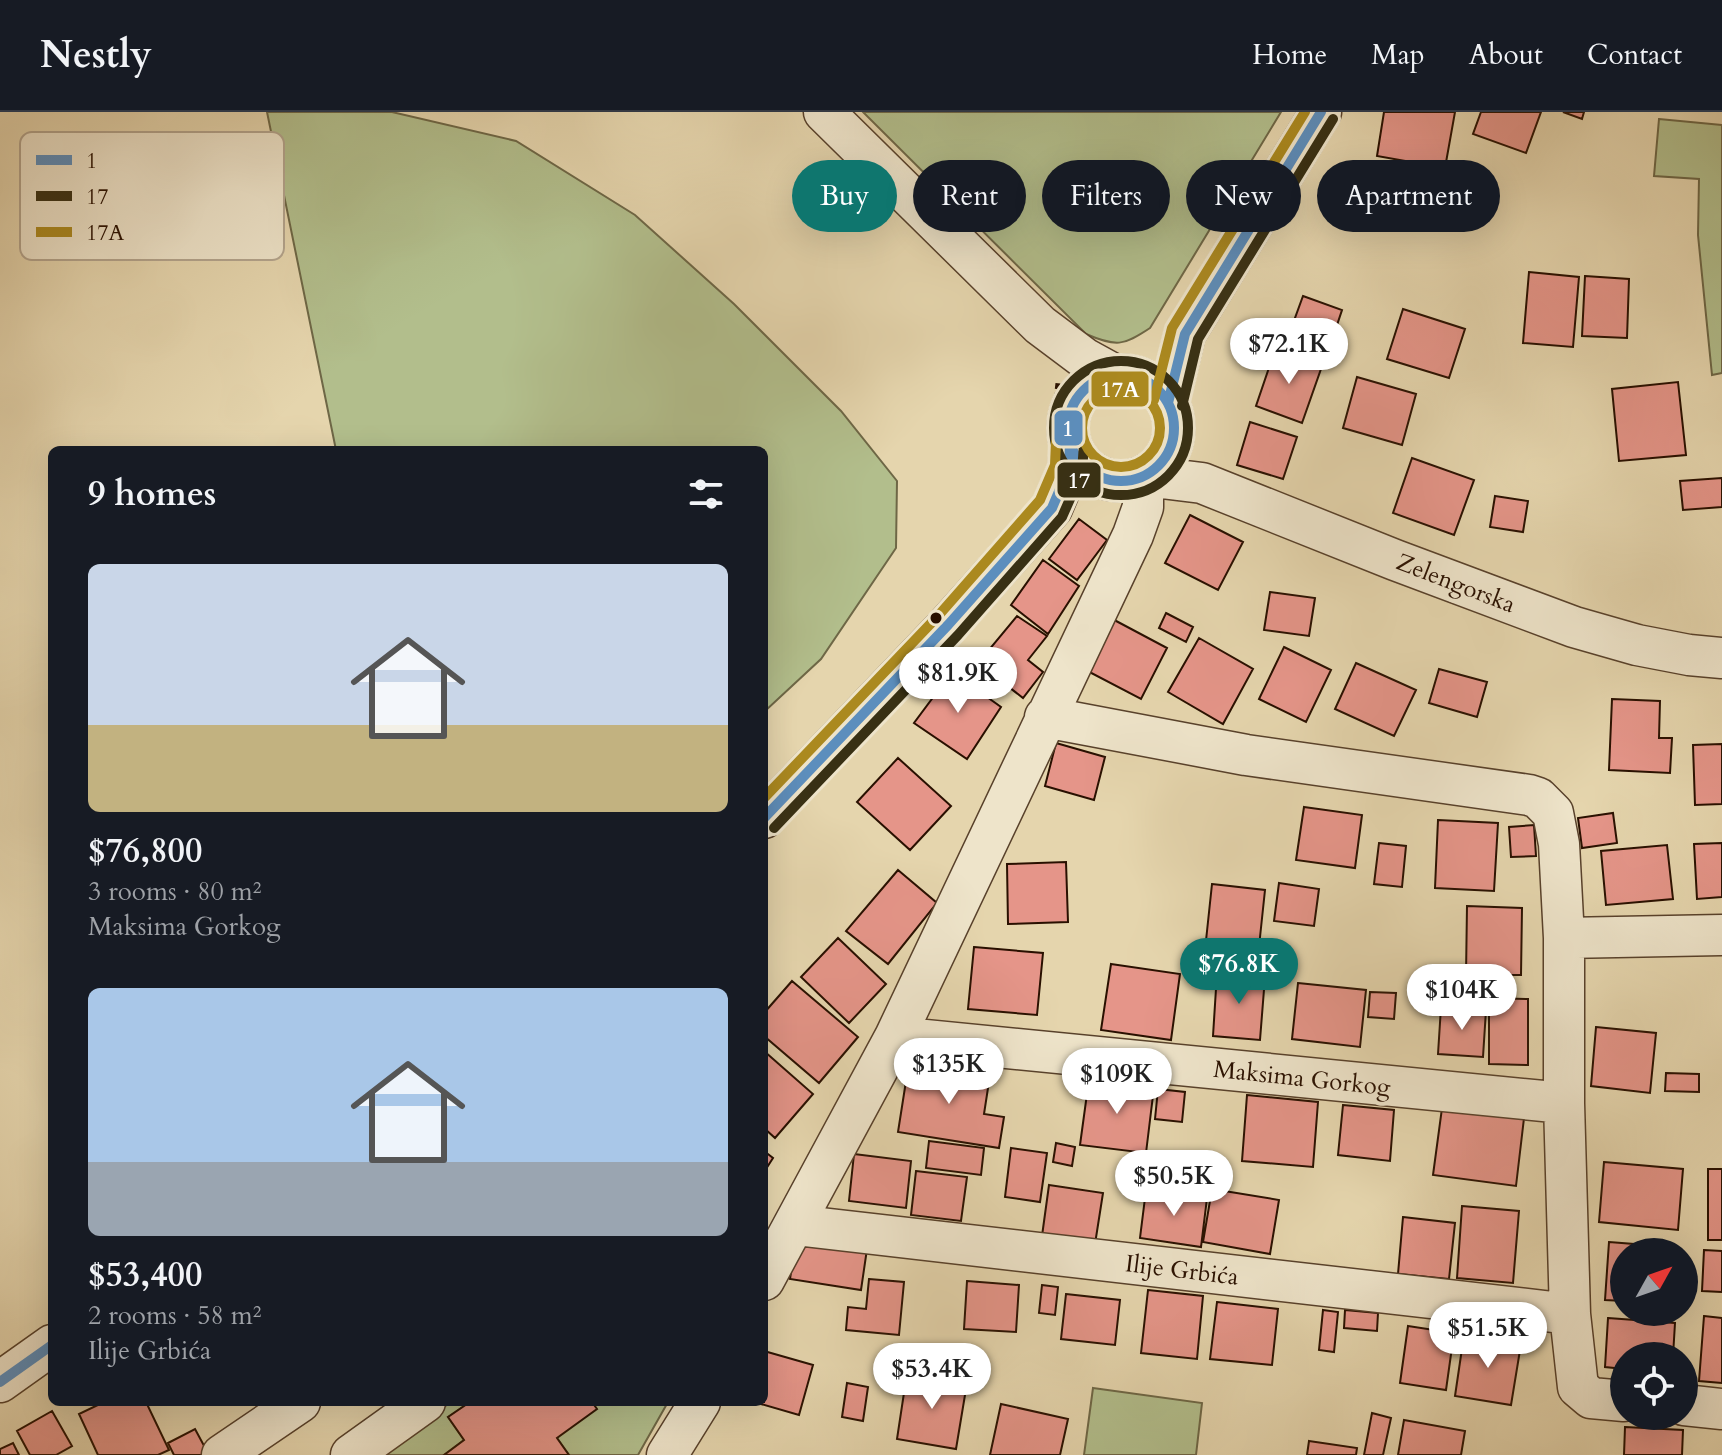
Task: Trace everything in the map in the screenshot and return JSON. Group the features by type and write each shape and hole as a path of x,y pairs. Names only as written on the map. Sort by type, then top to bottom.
{"street":[{"path":"824,112 1040,325 1063,344 1123,376 1152,386 1168,403"},
{"path":"768,814 959,614 1052,508 1091,485 1133,478 1160,465 1172,445 1174,431 1168,403 1185,334 1321,112"},
{"path":"1040,325 1064,363 1077,398"},
{"path":"1052,508 1069,468 1068,428 1070,412 1077,398 1101,379 1123,376 1185,334"},
{"path":"1070,443 1083,466 1099,477 1133,478"},
{"path":"1172,445 1198,482"},
{"path":"768,1273 895,1037 950,926 1138,521 1143,507 1133,478"},
{"name":"Zelengorska","path":"1133,478 1198,482 1437,577 1574,627 1637,645 1722,658"},
{"path":"1045,717 1246,755 1529,795 1548,806 1556,822 1559,844 1564,938 1564,1103 1570,1314 1578,1387 1591,1398 1610,1400"},
{"path":"1564,938 1722,935"},
{"name":"Maksima Gorkog","path":"895,1037 1564,1103"},
{"name":"Ilije Grbića","path":"795,1225 1570,1314"},
{"path":"0,1382 48,1348"},
{"path":"222,1455 294,1406"},
{"path":"351,1455 419,1406"},
{"path":"667,1455 698,1406"},
{"path":"1698,1406 1722,1409"}],"green space":[{"path":"267,112 392,112 516,141 635,215 734,304 841,411 897,481 896,548 821,659 768,708 768,446 335,446 284,195 284,132 271,132"},
{"path":"863,112 1281,112 1252,160 1186,160 1186,232 1208,232 1150,328 1119,343 1086,334 984,232 1026,232 1026,160 913,162"},
{"path":"1659,119 1722,125 1722,373 1712,375 1698,235 1699,179 1654,176"},
{"path":"1093,1388 1202,1403 1196,1455 1084,1455"},
{"path":"445,1406 464,1406 448,1417 464,1440 444,1455 377,1455"},
{"path":"588,1406 666,1406 638,1455 569,1455 557,1438"}],"building":[{"path":"1384,112 1455,112 1446,160 1400,160 1377,156"},
{"path":"1481,112 1541,112 1526,153 1473,134"},
{"path":"1563,112 1584,112 1582,119"},
{"path":"1529,272 1579,277 1573,347 1523,343"},
{"path":"1585,276 1629,279 1627,338 1582,336"},
{"path":"1303,296 1342,310 1331,343 1291,329"},
{"path":"1403,309 1465,329 1449,378 1387,359"},
{"path":"1275,350 1322,366 1302,423 1256,406"},
{"path":"1357,377 1416,394 1402,445 1343,428"},
{"path":"1678,382 1686,455 1619,461 1612,389"},
{"path":"1250,422 1297,437 1283,479 1237,465"},
{"path":"1412,458 1474,480 1454,535 1393,513"},
{"path":"1722,478 1722,507 1683,510 1680,481"},
{"path":"1495,496 1528,501 1523,532 1490,527"},
{"path":"1190,515 1243,542 1218,590 1165,563"},
{"path":"1079,519 1107,540 1077,580 1049,559"},
{"path":"1043,560 1079,586 1048,634 1011,605"},
{"path":"1270,592 1315,598 1309,636 1264,630"},
{"path":"1166,613 1193,627 1186,642 1159,628"},
{"path":"1103,614 1167,648 1141,699 1076,665"},
{"path":"1017,616 1047,636 1028,660 1043,672 1023,698 978,663"},
{"path":"1199,638 1253,669 1223,724 1168,692"},
{"path":"1284,647 1331,670 1306,722 1259,699"},
{"path":"1356,663 1416,690 1394,736 1335,709"},
{"path":"1439,669 1487,682 1477,717 1429,703"},
{"path":"952,672 1001,707 967,759 914,723"},
{"path":"1612,699 1660,701 1659,738 1672,738 1670,773 1609,770"},
{"path":"1056,743 1105,757 1094,800 1045,786"},
{"path":"1722,744 1722,804 1695,805 1693,745"},
{"path":"898,758 951,806 910,850 857,802"},
{"path":"1304,807 1362,815 1355,868 1296,860"},
{"path":"1613,813 1617,843 1582,848 1578,818"},
{"path":"1438,820 1498,823 1494,891 1435,888"},
{"path":"1534,825 1536,856 1511,857 1509,827"},
{"path":"1379,843 1406,846 1402,887 1374,884"},
{"path":"1722,843 1722,897 1697,899 1694,844"},
{"path":"1667,845 1673,899 1606,905 1601,851"},
{"path":"1066,862 1068,922 1008,924 1007,864"},
{"path":"898,870 937,903 888,964 846,931"},
{"path":"1279,883 1319,889 1314,926 1274,921"},
{"path":"1212,884 1265,890 1258,956 1205,950"},
{"path":"1467,906 1522,908 1521,975 1466,975"},
{"path":"838,938 886,984 849,1023 801,977"},
{"path":"974,947 1043,953 1037,1015 968,1009"},
{"path":"1111,964 1180,974 1171,1040 1101,1030"},
{"path":"1217,973 1265,977 1260,1040 1213,1036"},
{"path":"792,981 858,1037 819,1083 768,1039 768,1008"},
{"path":"1298,983 1366,990 1360,1047 1292,1039"},
{"path":"1370,992 1396,993 1394,1019 1368,1017"},
{"path":"1489,998 1528,999 1528,1065 1489,1064"},
{"path":"1441,1007 1486,1010 1483,1057 1438,1054"},
{"path":"1596,1027 1656,1033 1650,1093 1591,1086"},
{"path":"768,1055 813,1094 775,1138 768,1132"},
{"path":"909,1062 990,1075 984,1114 1004,1117 999,1148 898,1132"},
{"path":"1666,1073 1699,1074 1699,1092 1665,1091"},
{"path":"1089,1079 1154,1087 1146,1153 1080,1145"},
{"path":"1158,1089 1185,1092 1182,1122 1155,1119"},
{"path":"1247,1095 1318,1102 1313,1167 1242,1161"},
{"path":"1343,1105 1394,1110 1390,1161 1338,1155"},
{"path":"1442,1108 1524,1118 1516,1186 1433,1175"},
{"path":"929,1141 984,1148 981,1175 926,1168"},
{"path":"1056,1143 1075,1147 1072,1166 1053,1162"},
{"path":"1011,1148 1047,1153 1040,1202 1005,1197"},
{"path":"854,1154 911,1161 906,1208 849,1201"},
{"path":"1604,1162 1683,1169 1678,1230 1599,1222"},
{"path":"1708,1169 1722,1169 1722,1240 1708,1240"},
{"path":"916,1171 967,1177 961,1221 911,1215"},
{"path":"1049,1185 1103,1193 1095,1244 1042,1236"},
{"path":"1212,1189 1279,1200 1270,1254 1203,1242"},
{"path":"1146,1190 1207,1198 1201,1247 1140,1238"},
{"path":"1462,1206 1519,1211 1513,1283 1457,1278"},
{"path":"1403,1217 1455,1223 1449,1279 1398,1274"},
{"path":"796,1238 867,1249 861,1290 790,1279"},
{"path":"1609,1242 1610,1300 1605,1300"},
{"path":"1704,1250 1722,1251 1722,1292 1702,1291"},
{"path":"869,1279 904,1282 899,1335 846,1330 848,1307 866,1309"},
{"path":"967,1281 1019,1285 1016,1332 964,1329"},
{"path":"1042,1285 1058,1287 1055,1315 1039,1313"},
{"path":"1148,1290 1203,1296 1197,1359 1141,1353"},
{"path":"1066,1294 1120,1300 1115,1345 1061,1339"},
{"path":"1217,1302 1278,1309 1272,1365 1210,1359"},
{"path":"1323,1310 1338,1312 1334,1352 1319,1350"},
{"path":"1345,1310 1378,1313 1377,1331 1344,1328"},
{"path":"1704,1316 1722,1318 1722,1383 1699,1381"},
{"path":"1608,1318 1610,1326 1675,1326 1674,1342 1610,1342 1610,1368 1605,1367"},
{"path":"1408,1326 1454,1333 1446,1390 1400,1383"},
{"path":"1464,1335 1521,1344 1511,1405 1455,1396"},
{"path":"768,1352 813,1365 799,1415 768,1406"},
{"path":"907,1373 967,1383 956,1449 897,1439"},
{"path":"847,1383 868,1387 863,1421 842,1417"},
{"path":"1001,1404 1068,1419 1060,1455 990,1455"},
{"path":"96,1406 148,1406 169,1450 158,1455 98,1455 79,1414"},
{"path":"464,1406 595,1406 597,1409 557,1438 569,1455 444,1455 464,1440 448,1417"},
{"path":"52,1411 72,1446 56,1455 30,1455 17,1431"},
{"path":"1372,1413 1391,1418 1383,1455 1364,1455"},
{"path":"1404,1420 1465,1431 1461,1455 1398,1455"},
{"path":"195,1429 209,1455 174,1455 168,1443"},
{"path":"1625,1430 1683,1430 1682,1455 1624,1455"},
{"path":"1309,1441 1357,1448 1356,1455 1307,1455"},
{"path":"13,1443 19,1455 0,1455 0,1449"}],"transit line":[{"name":"17A","path":"1154,400 1172,328 1305,112"},
{"name":"1","path":"1168,403 1185,334 1321,112"},
{"name":"17","path":"1182,406 1198,339 1333,119"},
{"name":"17","path":"1121,361 1147,366 1168,381 1183,402 1188,428 1183,454 1168,475 1147,490 1121,495 1095,490 1074,475 1059,454 1054,428 1059,402 1074,381 1095,366 1121,361"},
{"name":"1","path":"1121,375 1141,379 1158,391 1170,408 1174,428 1170,448 1158,465 1141,477 1121,481 1101,477 1084,465 1072,448 1068,428 1072,408 1084,391 1101,379 1121,375"},
{"name":"17A","path":"1121,389 1136,392 1153,406 1160,428 1157,443 1143,460 1121,467 1106,464 1089,450 1082,428 1085,413 1099,396 1121,389"},
{"name":"17A","path":"768,794 938,616 1040,500 1055,465 1056,442"},
{"name":"1","path":"768,814 948,625 1052,508 1069,468 1070,443"},
{"name":"17","path":"774,828 958,635 1062,517 1082,472 1084,444"},
{"name":"1","path":"0,1382 48,1348"}]}
